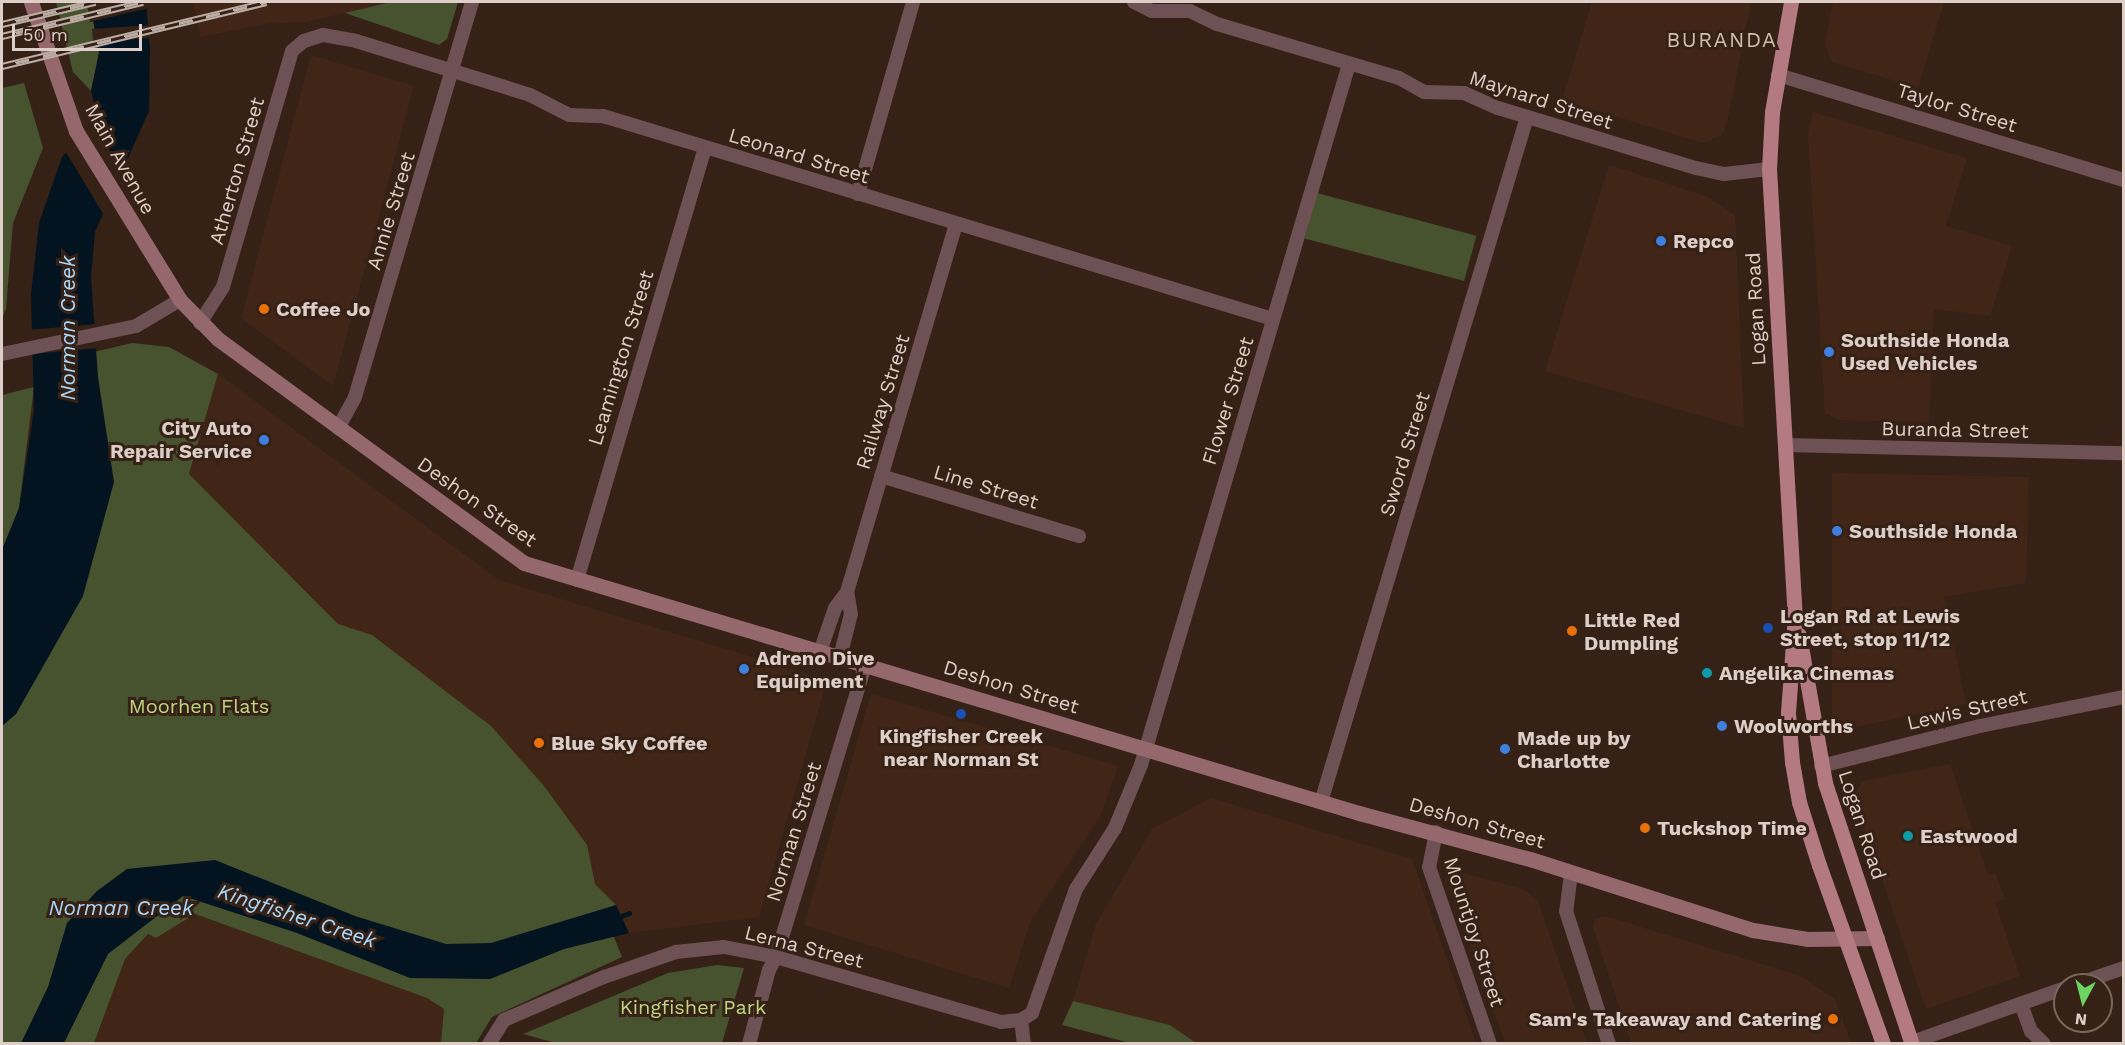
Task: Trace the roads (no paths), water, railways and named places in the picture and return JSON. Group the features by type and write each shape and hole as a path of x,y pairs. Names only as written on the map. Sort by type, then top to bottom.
{"main road":[{"name":"Logan Road","path":"1791,2 1778,75 1769,169 1795,615 1788,713 1794,783 1883,1044"},
{"name":"Logan Road","path":"1795,615 1814,710 1821,766 1912,1043"}],"street":[{"name":"Main Avenue","path":"32,2 76,131 121,208 180,300 200,323"},
{"name":"Annie Street","path":"338,428 355,397 472,2"},
{"path":"858,194 913,2"},
{"name":"Maynard Street","path":"1134,2 1152,11 1190,11 1217,24 1399,78 1424,92 1464,93 1527,117 1711,172 1769,169"},
{"name":"Leonard Street","path":"315,37 344,38 538,98 569,115 594,114 1274,318"},
{"name":"Atherton Street","path":"200,323 224,287 291,55 298,44 315,37"},
{"name":"Flower Street","path":"1021,1020 1036,1007 1063,918 1076,889 1123,813 1349,64"},
{"name":"Taylor Street","path":"1778,75 2124,180"},
{"name":"Sword Street","path":"1322,801 1527,117"},
{"name":"Leamington Street","path":"578,580 705,148"},
{"name":"Railway Street","path":"820,651 835,608 847,592 956,224"},
{"path":"2,354 29,346 102,333 146,322 180,300"},
{"name":"Deshon Street","path":"200,323 512,556 578,580 1322,801 1436,832 1753,930 1794,938 1877,938"},
{"name":"Buranda Street","path":"1785,445 2124,453"},
{"name":"Line Street","path":"881,476 1079,536"},
{"name":"Railway Street","path":"840,657 851,614 847,592"},
{"name":"Norman Street","path":"749,1044 769,970 776,957 865,665"},
{"name":"Lewis Street","path":"1821,766 1980,726 2124,697"},
{"name":"Mountjoy Street","path":"1436,832 1429,867 1490,1044"},
{"path":"1570,873 1566,911 1609,1044"},
{"name":"Lerna Street","path":"489,1044 504,1020 604,977 676,952 724,947 776,957 1001,1022 1021,1020"},
{"path":"2109,973 2124,968"},
{"path":"1912,1043 2053,992"},
{"path":"2021,1004 2031,1031 2044,1044"},
{"path":"1021,1020 1024,1044"}],"water":[{"name":"Norman Creek","path":"90,2 146,2 150,47 149,111 95,232 91,276 98,377 114,482 83,596 16,714 2,726 2,550 19,508 34,410 31,294 39,223 62,157 98,120 91,91 99,53"},
{"name":"Norman Creek","path":"215,860 355,916 446,944 491,943 616,905 629,933 564,949 490,979 410,978 297,933 183,896 108,954 64,1043 21,1043 48,987 67,923 97,891 127,869"}],"waterway":[{"name":"Kingfisher Creek","path":"616,918 629,913"}],"railway":[{"path":"2,24 95,2"},
{"path":"2,36 143,2"},
{"path":"2,66 266,2"}],"place":[{"name":"Repco","path":"1661,241"},
{"name":"Coffee Jo","path":"264,309"},
{"name":"Southside Honda Used Vehicles","path":"1829,352"},
{"name":"City Auto Repair Service","path":"264,440"},
{"name":"Southside Honda","path":"1837,531"},
{"name":"Logan Rd at Lewis Street, stop 11/12","path":"1768,628"},
{"name":"Little Red Dumpling","path":"1572,631"},
{"name":"Adreno Dive Equipment","path":"744,669"},
{"name":"Angelika Cinemas","path":"1707,673"},
{"name":"Kingfisher Creek near Norman St","path":"961,714"},
{"name":"Woolworths","path":"1722,726"},
{"name":"Blue Sky Coffee","path":"539,743"},
{"name":"Made up by Charlotte","path":"1505,749"},
{"name":"Tuckshop Time","path":"1645,828"},
{"name":"Eastwood","path":"1908,836"},
{"name":"Sam's Takeaway and Catering","path":"1833,1019"}],"district":[{"name":"BURANDA","path":"1722,40"}],"park label":[{"name":"Moorhen Flats","path":"199,706"},
{"name":"Kingfisher Park","path":"693,1007"}]}
